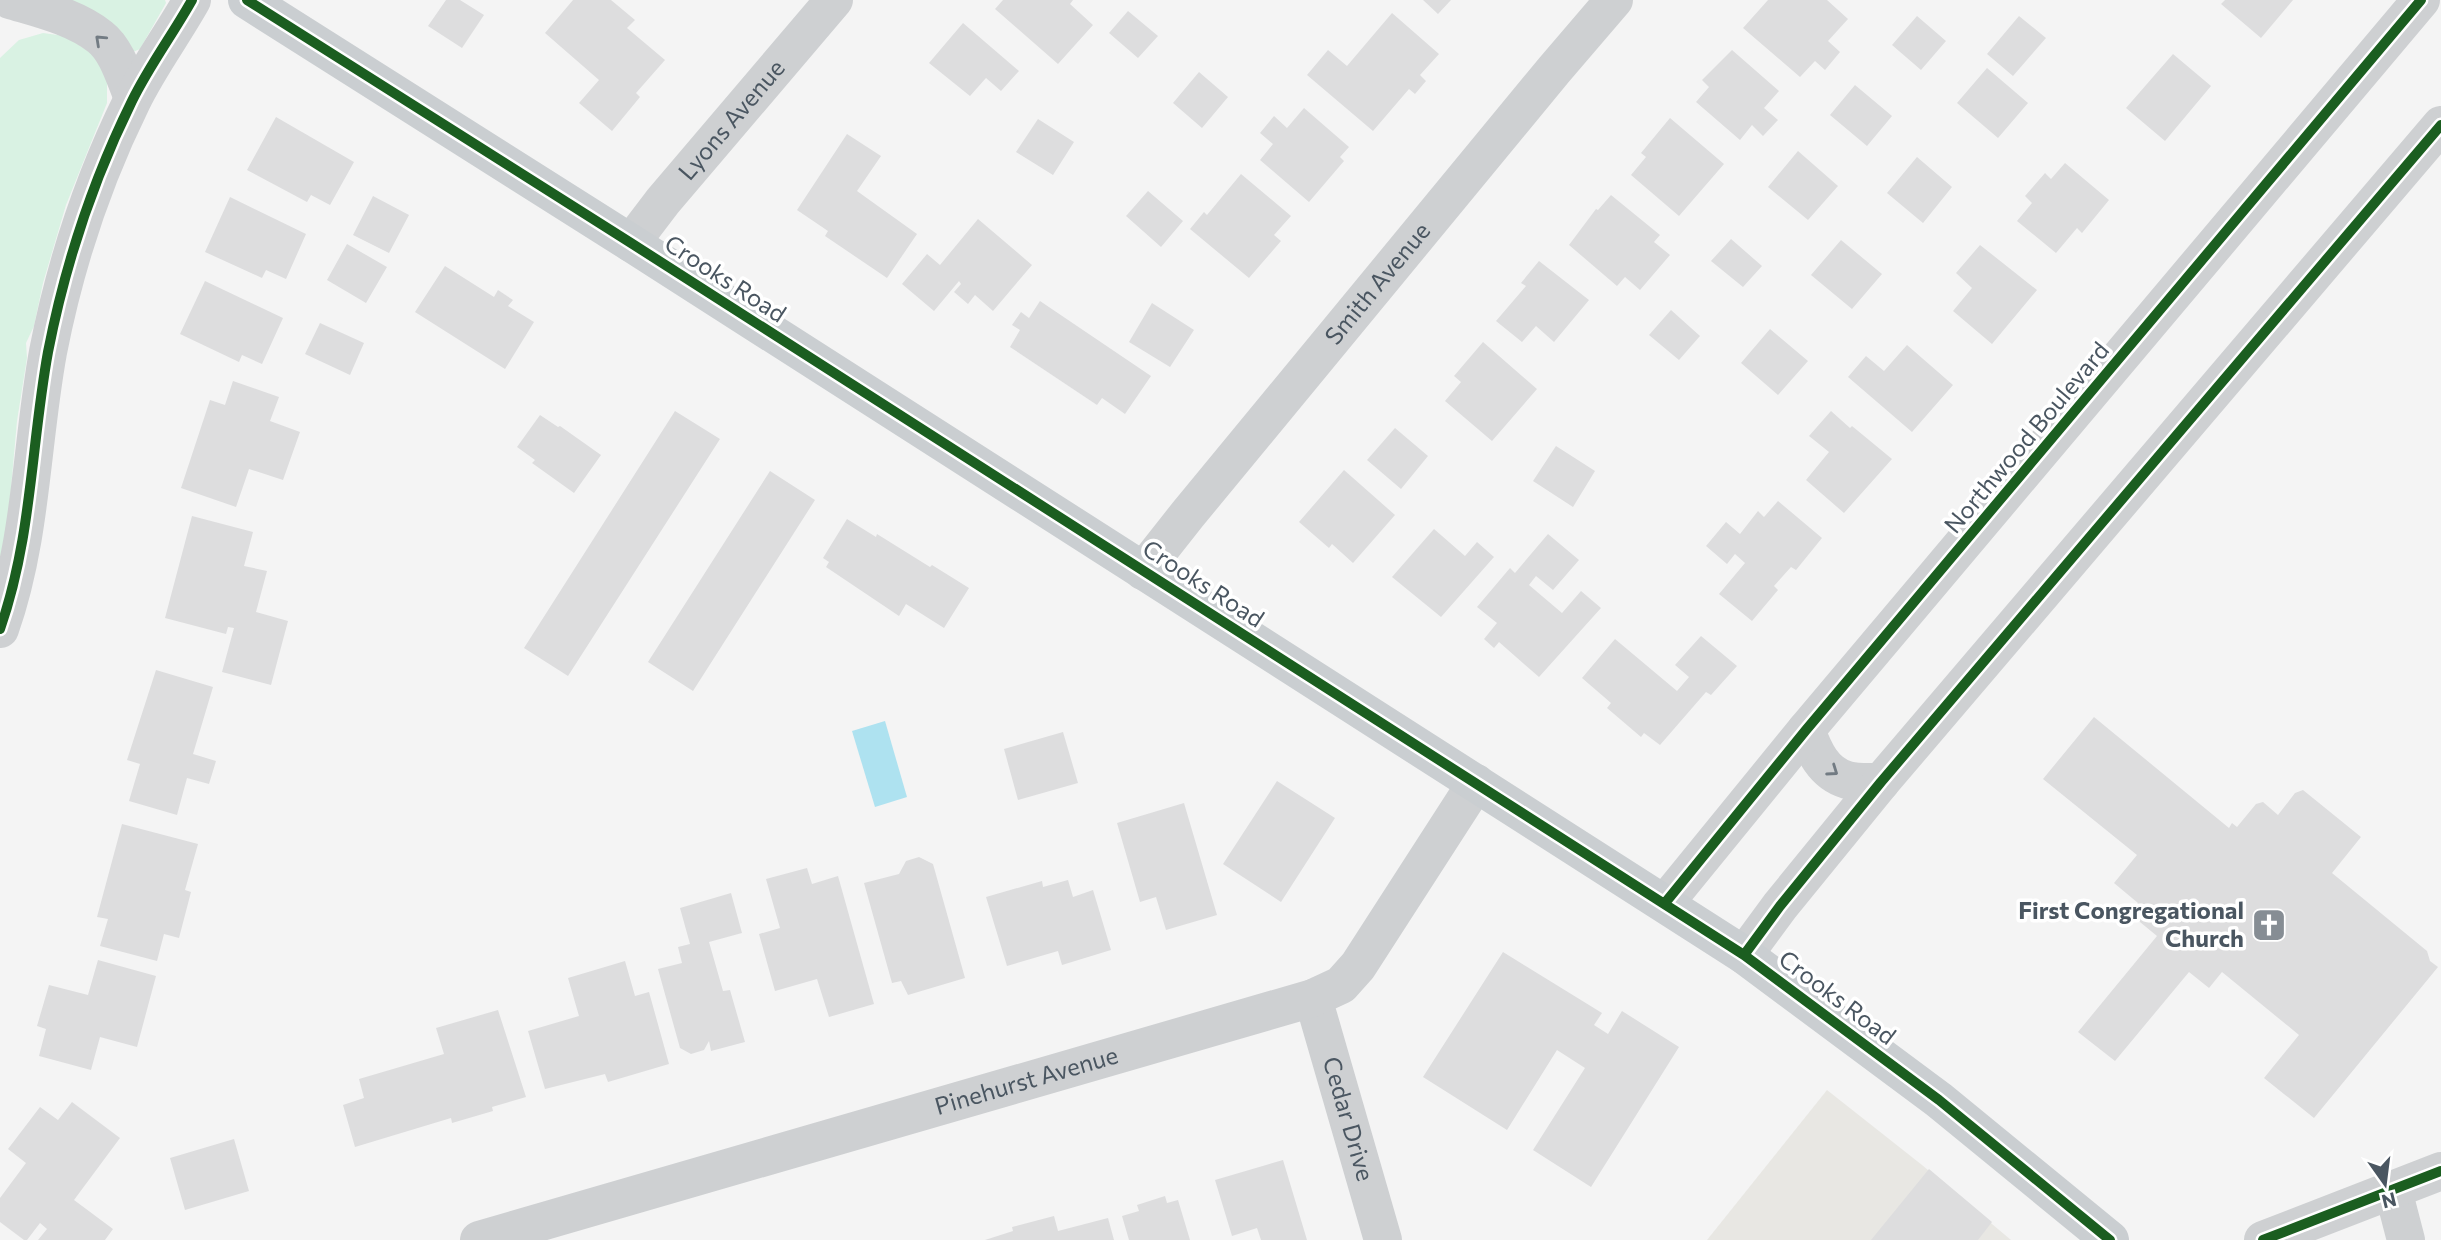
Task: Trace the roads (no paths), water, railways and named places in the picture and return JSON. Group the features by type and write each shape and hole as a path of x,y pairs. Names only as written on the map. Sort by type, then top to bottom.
{"main road":[{"name":"Crooks Road","path":"247,0 1744,955 1939,1100 2110,1240"}],"street":[{"path":"0,7 4,0"},
{"path":"10,0 59,15 101,37 115,57 134,99"},
{"path":"2,617 18,571 29,510 48,352 75,245 100,171 134,99 192,0"},
{"name":"Lyons Avenue","path":"631,243 663,201 834,0"},
{"name":"Smith Avenue","path":"1143,570 1614,0"},
{"name":"Northwood Boulevard","path":"1665,903 1806,730 2421,0"},
{"path":"1744,955 1780,906 1881,782 2441,125"},
{"path":"1806,730 1815,755 1826,768 1847,780 1881,782"},
{"name":"Pinehurst Avenue","path":"479,1240 1313,998 1341,985 1358,966 1476,783"},
{"name":"Cedar Drive","path":"1313,998 1382,1240"},
{"path":"2263,1240 2441,1171"},
{"path":"2393,1190 2406,1240"}],"water":[{"path":"885,721 907,797 875,807 852,731"}],"place":[{"name":"First Congregational Church","path":"2269,925"}]}
